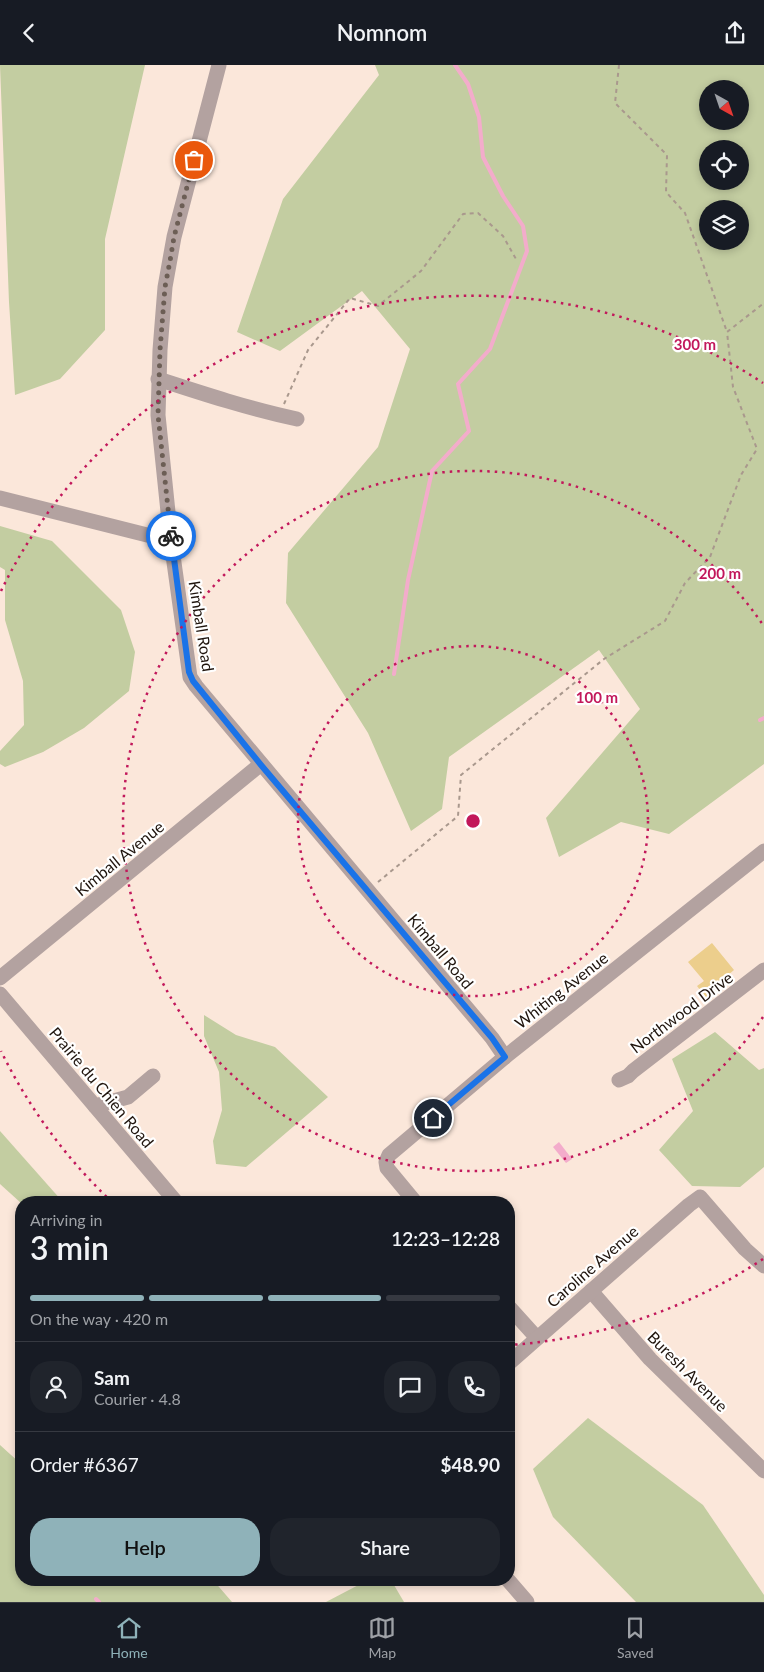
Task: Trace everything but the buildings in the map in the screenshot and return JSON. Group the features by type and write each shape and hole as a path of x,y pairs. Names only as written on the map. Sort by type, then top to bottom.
{"street":[{"name":"Kimball Road","path":"219,65 174,237 165,287 158,379 159,429 171,541 190,677 261,765 492,1038 505,1057"},
{"path":"158,379 215,398 297,419"},
{"path":"0,498 171,541"},
{"name":"Kimball Avenue","path":"0,978 261,765"},
{"name":"Whiting Avenue","path":"410,1196 387,1168 386,1163 389,1155 505,1057 764,851"},
{"name":"Northwood Drive","path":"619,1080 628,1076 764,971"},
{"name":"Prairie du Chien Road","path":"0,994 171,1196"},
{"path":"95,1106 128,1097 153,1076"},
{"name":"Caroline Avenue","path":"515,1358 688,1205 700,1197 745,1249 764,1266"},
{"name":"Buresh Avenue","path":"591,1291 650,1359 764,1471"},
{"path":"515,1314 537,1339"},
{"path":"513,1586 527,1602"}],"path":[{"path":"368,891 458,816 462,775 604,659 665,621 684,583 710,557 741,475 757,449 733,387 727,332 685,213 666,192 667,155 615,103 619,65"},
{"path":"279,415 308,350 350,298 378,306 421,271 463,214 478,213 503,236 516,259"},
{"path":"727,332 764,303"}],"green space":[{"path":"0,65 145,65 105,239 105,330 60,379 15,395 9,302"},
{"path":"375,65 764,65 764,764 669,834 621,822 559,857 546,818 640,709 599,650 449,757 442,809 411,831 368,733 286,603 288,553 378,447 410,349 362,291 280,351 237,332 283,199 379,75"},
{"path":"0,526 52,541 121,610 135,652 129,691 84,728 43,752 5,767 0,764 0,751 24,725 23,681 5,620 5,570 0,567"},
{"path":"204,1015 236,1035 275,1047 328,1097 246,1167 216,1164 213,1141 222,1110 219,1072 204,1036"},
{"path":"715,1032 759,1070 764,1068 764,1167 740,1187 692,1186 659,1150 693,1111 672,1059"},
{"path":"0,1131 58,1196 15,1196 15,1198 0,1184"},
{"path":"588,1418 703,1505 764,1595 764,1602 636,1602 553,1517 533,1469"},
{"path":"0,1445 15,1459 15,1586 218,1586 232,1602 0,1602"},
{"path":"357,1586 395,1586 404,1602 326,1602"}],"shaded area":[{"path":"559,1142 572,1159 566,1163 553,1147"}],"waterway":[{"path":"394,674 408,580 432,471 469,431 458,384 490,349 527,251 523,226 503,196 483,157 479,117 468,84 455,65"},
{"path":"760,720 764,718"},
{"path":"96,1599 99,1602"}],"way so far":[{"path":"171,536 158,415 158,379 165,287 174,237 194,160"}],"route":[{"path":"171,536 190,677 261,765 492,1038 505,1057 433,1118"}]}
